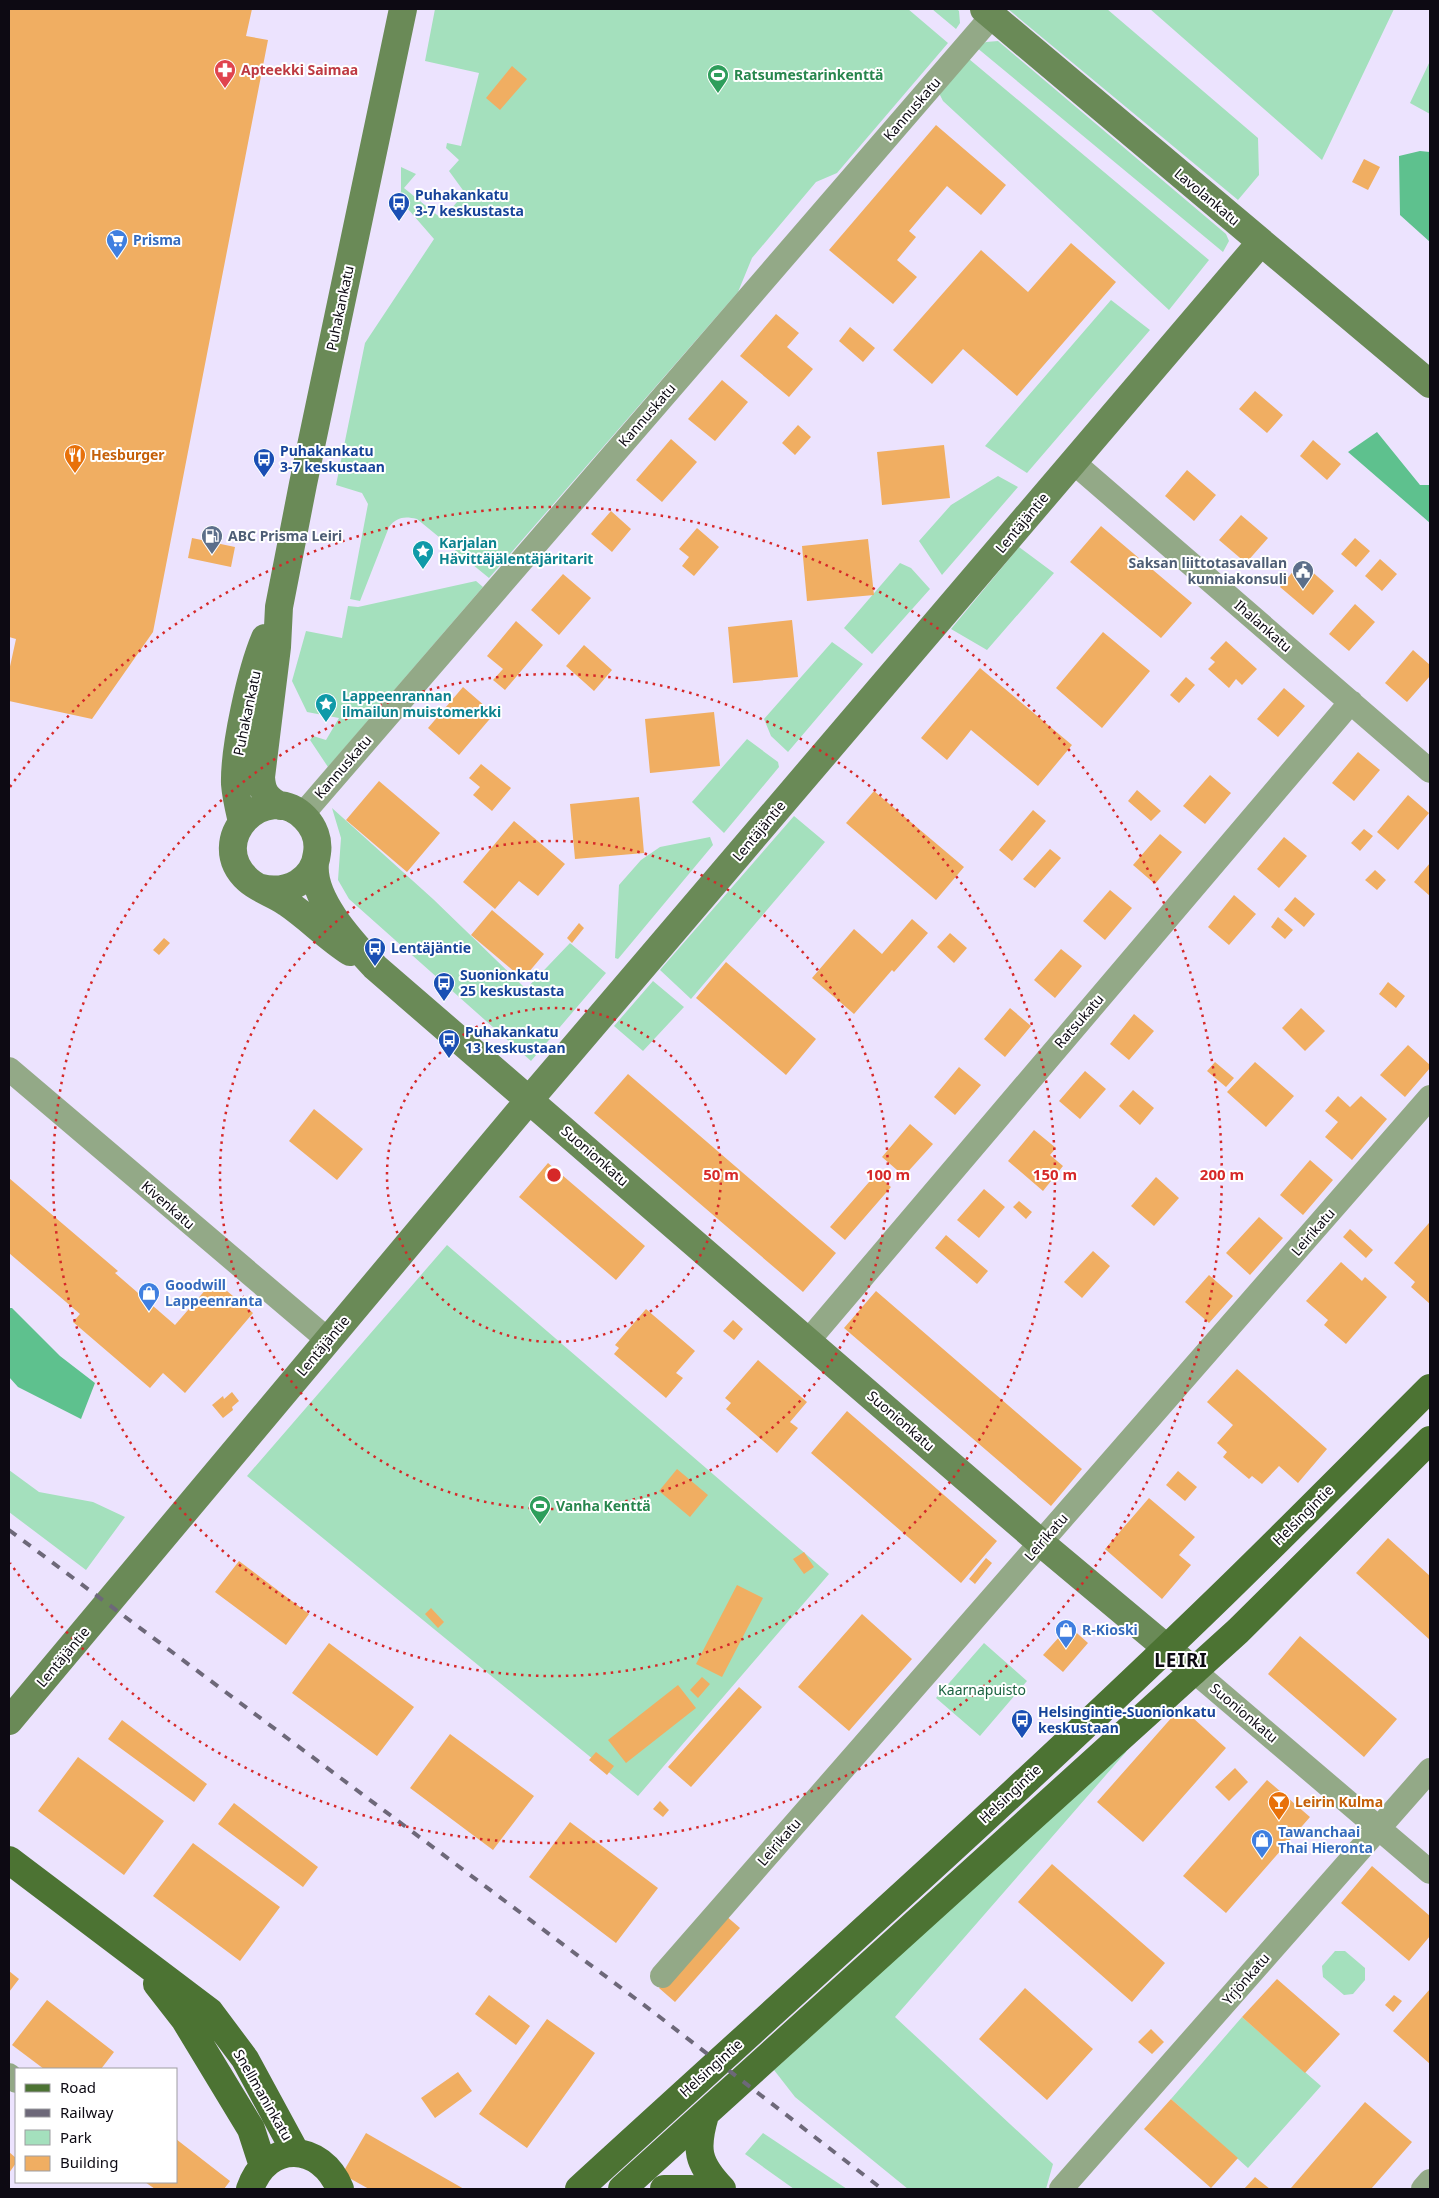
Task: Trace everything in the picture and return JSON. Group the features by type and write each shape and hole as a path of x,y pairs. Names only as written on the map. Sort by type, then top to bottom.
{"main road":[{"name":"Helsingintie","path":"579,2189 887,1909 1166,1648 1430,1388"},
{"path":"622,2189 1238,1632 1430,1440"},
{"name":"Snellmaninkatu","path":"9,1860 210,2012 245,2059 296,2153"},
{"name":"Snellmaninkatu","path":"138,1959 185,2020 251,2129 256,2178"},
{"path":"705,2115 698,2145 700,2156 706,2170 722,2189"},
{"path":"256,2178 284,2154 296,2153 312,2156 324,2164 334,2175 340,2189"},
{"path":"664,2189 691,2189"}],"street":[{"name":"Puhakankatu","path":"292,810 270,800 264,795 261,777 277,647 278,607 302,484 404,9"},
{"name":"Lavolankatu","path":"988,12 1430,384"},
{"name":"Kannuskatu","path":"292,810 988,12"},
{"name":"Lentäjäntie","path":"9,1721 530,1099 1261,242"},
{"name":"Ihalankatu","path":"1074,462 1430,771"},
{"name":"Puhakankatu","path":"242,822 236,784 238,746 251,684 263,642 278,607"},
{"name":"Ratsukatu","path":"808,1341 1351,702"},
{"path":"270,806 292,810 309,822 316,837 318,853 315,863 306,877 293,886 272,891 261,888 243,876 234,858 233,841 242,822 259,808 270,806"},
{"name":"Suonionkatu","path":"315,863 314,879 324,901 355,946 375,967 530,1099 1041,1543 1430,1872"},
{"name":"Suonionkatu","path":"261,888 284,900 332,940 375,967"},
{"name":"Kivenkatu","path":"9,1069 328,1340"},
{"name":"Leirikatu","path":"662,1976 1430,1097"},
{"name":"Yrjönkatu","path":"1061,2189 1430,1770"},
{"path":"1423,2189 1430,2181"}],"green space":[{"path":"435,9 908,9 948,43 837,173 816,182 752,258 738,292 489,578 417,519 401,518 389,527 360,601 350,599 368,504 362,493 336,485 365,343 434,239 401,201 401,167 416,174 404,188 442,219 465,193 449,171 459,160 446,148 447,143 461,146 479,73 425,61"},
{"path":"932,9 957,9 959,11 960,23 956,29"},
{"path":"1008,9 1107,9 1258,138 1259,175 1238,200"},
{"path":"1150,9 1394,9 1322,160"},
{"path":"998,41 1226,234 1229,241 1223,252 976,47 986,42"},
{"path":"969,59 1209,260 1169,310 943,101 938,91"},
{"path":"1430,61 1430,114 1410,103"},
{"path":"1420,151 1430,152 1430,242 1400,215 1399,156"},
{"path":"1111,300 1150,330 1027,473 985,446"},
{"path":"1377,432 1420,485 1430,485 1430,523 1348,452"},
{"path":"998,476 1018,487 942,575 919,541 951,505"},
{"path":"1019,547 1054,573 987,650 951,629"},
{"path":"900,563 911,568 930,589 872,654 844,628"},
{"path":"476,581 483,587 328,767 310,740 313,736 326,740 339,718 307,712 292,681 306,631 342,638 348,606 358,607"},
{"path":"832,642 863,664 788,752 771,736 764,719"},
{"path":"747,739 778,762 779,767 724,833 692,802"},
{"path":"332,808 433,899 526,989 570,943 606,973 531,1061 349,899 338,880 341,838"},
{"path":"794,816 825,842 691,999 660,970"},
{"path":"710,837 713,845 618,959 615,958 619,885 641,860 660,847"},
{"path":"653,981 684,1007 643,1051 614,1026"},
{"name":"Vanha Kenttä","path":"447,1245 829,1574 638,1796 247,1476"},
{"path":"9,1308 12,1308 60,1356 95,1383 81,1419 18,1387 9,1377"},
{"path":"9,1470 39,1492 93,1502 125,1517 86,1570 9,1512"},
{"name":"Kaarnapuisto","path":"984,1643 1027,1681 980,1736 936,1698"},
{"path":"1128,1746 1126,1752 895,2017 1053,2164 1046,2189 908,2189 795,2097 774,2070"},
{"path":"1335,1951 1345,1951 1365,1968 1365,1980 1353,1994 1344,1995 1323,1977 1322,1966"},
{"path":"1242,2017 1321,2086 1248,2168 1171,2099"},
{"path":"763,2133 847,2189 794,2189 745,2154"}],"building":[{"name":"Prisma","path":"9,9 252,9 246,36 268,40 153,632 92,719 9,701 9,671 16,639 9,637"},
{"path":"512,66 527,79 500,110 486,98"},
{"path":"936,125 1006,185 981,215 947,186 909,231 916,237 897,260 917,277 893,304 829,250"},
{"path":"1364,159 1380,167 1368,190 1352,182"},
{"path":"1071,243 1116,282 1017,396 963,349 932,384 893,350 981,250 1028,292"},
{"path":"776,314 799,333 787,347 813,369 789,397 740,356"},
{"path":"850,327 875,348 863,362 839,341"},
{"path":"722,380 748,402 715,441 688,419"},
{"path":"1255,391 1283,415 1267,433 1239,409"},
{"path":"798,425 811,437 795,455 782,443"},
{"path":"671,439 697,462 662,502 636,480"},
{"path":"1313,440 1341,464 1327,480 1300,456"},
{"path":"944,445 950,498 882,505 877,452"},
{"path":"1187,470 1216,495 1194,521 1165,496"},
{"path":"611,511 631,529 612,552 591,534"},
{"path":"1241,515 1268,538 1246,563 1219,540"},
{"path":"1101,526 1192,603 1161,638 1070,562"},
{"path":"697,528 719,547 694,576 682,566 689,557 679,549"},
{"path":"192,538 235,547 231,567 188,558"},
{"path":"1355,538 1370,551 1356,567 1341,554"},
{"path":"868,539 874,595 807,601 802,546"},
{"path":"1380,559 1397,574 1382,591 1365,576"},
{"path":"1301,562 1334,591 1313,615 1280,587"},
{"path":"563,574 591,598 559,635 531,610"},
{"path":"1355,604 1375,622 1349,651 1329,634"},
{"path":"792,620 798,677 733,683 728,627"},
{"path":"516,621 543,645 505,690 493,680 503,669 487,656"},
{"path":"1103,632 1150,671 1102,728 1056,688"},
{"path":"1226,641 1257,669 1242,685 1236,679 1229,688 1208,669 1215,662 1210,658"},
{"path":"584,645 612,670 594,691 566,666"},
{"path":"1413,650 1430,665 1430,676 1407,702 1385,683"},
{"path":"980,668 1072,745 1038,786 971,730 947,760 921,738"},
{"path":"1186,677 1195,685 1179,703 1170,695"},
{"path":"463,687 494,714 459,755 428,728"},
{"path":"1284,688 1305,706 1278,737 1257,719"},
{"path":"714,712 720,766 650,773 645,719"},
{"path":"1358,752 1380,770 1354,801 1332,783"},
{"path":"481,764 511,788 492,811 473,795 480,787 469,778"},
{"path":"1210,775 1231,793 1205,824 1183,806"},
{"path":"379,781 440,833 407,872 346,820"},
{"path":"1137,790 1161,811 1151,821 1128,801"},
{"path":"874,791 964,867 936,900 846,823"},
{"path":"1408,795 1429,813 1398,850 1377,832"},
{"path":"639,797 644,853 575,859 570,804"},
{"path":"1033,810 1046,821 1012,861 999,850"},
{"path":"514,821 565,864 538,896 519,881 495,909 463,882"},
{"path":"1364,829 1373,836 1360,851 1351,843"},
{"path":"1160,834 1182,852 1155,884 1133,865"},
{"path":"1284,837 1307,856 1279,888 1257,869"},
{"path":"1050,849 1061,858 1035,888 1023,879"},
{"path":"1430,863 1430,896 1414,882"},
{"path":"1375,870 1386,880 1377,890 1365,880"},
{"path":"1110,890 1132,908 1105,940 1083,921"},
{"path":"1234,895 1256,914 1229,945 1208,927"},
{"path":"1295,897 1315,914 1304,927 1284,910"},
{"path":"492,910 544,954 523,979 471,935"},
{"path":"1278,917 1293,930 1285,939 1271,927"},
{"path":"912,919 928,933 894,972 892,970 854,1014 812,978 854,929 882,954"},
{"path":"579,923 584,928 572,943 567,938"},
{"path":"950,933 967,948 954,963 937,947"},
{"path":"164,938 170,943 159,955 153,950"},
{"path":"1061,949 1082,966 1055,998 1034,980"},
{"path":"726,962 816,1039 786,1075 696,998"},
{"path":"1388,982 1405,996 1396,1008 1379,994"},
{"path":"1010,1008 1031,1026 1005,1057 984,1039"},
{"path":"1301,1008 1325,1031 1305,1051 1282,1028"},
{"path":"1134,1014 1154,1031 1129,1060 1110,1044"},
{"path":"1408,1045 1430,1065 1430,1068 1405,1097 1380,1075"},
{"path":"1215,1062 1234,1078 1226,1087 1207,1071"},
{"path":"1255,1062 1294,1096 1266,1127 1227,1092"},
{"path":"959,1067 981,1085 955,1115 934,1097"},
{"path":"1085,1071 1106,1089 1080,1119 1059,1101"},
{"path":"628,1074 836,1253 803,1292 594,1113"},
{"path":"1133,1090 1154,1108 1140,1125 1119,1106"},
{"path":"1338,1096 1350,1107 1361,1096 1387,1119 1352,1160 1325,1137 1338,1122 1325,1111"},
{"path":"314,1109 363,1149 337,1180 289,1141"},
{"path":"910,1124 933,1144 904,1176 882,1157"},
{"path":"1034,1130 1056,1148 1050,1155 1063,1166 1043,1191 1008,1161"},
{"path":"1310,1160 1333,1180 1303,1215 1280,1195"},
{"path":"548,1163 645,1246 616,1280 519,1197"},
{"path":"876,1174 891,1187 845,1240 830,1227"},
{"path":"1156,1177 1179,1198 1154,1226 1131,1206"},
{"path":"9,1178 118,1271 115,1273 175,1325 214,1280 253,1313 185,1393 163,1373 150,1388 73,1322 80,1314 9,1253"},
{"path":"984,1189 1005,1207 979,1238 957,1220"},
{"path":"1019,1201 1032,1212 1026,1219 1013,1207"},
{"path":"1259,1217 1283,1238 1250,1275 1226,1253"},
{"path":"1429,1223 1430,1304 1411,1287 1415,1282 1394,1263"},
{"path":"1350,1229 1373,1250 1366,1258 1343,1237"},
{"path":"946,1235 988,1271 977,1284 935,1248"},
{"path":"1093,1251 1110,1266 1082,1298 1064,1282"},
{"path":"1341,1262 1362,1281 1365,1277 1387,1297 1346,1344 1324,1325 1328,1320 1306,1301"},
{"path":"1209,1275 1233,1296 1209,1323 1185,1302"},
{"path":"876,1291 1082,1469 1051,1506 844,1328"},
{"path":"646,1309 695,1351 676,1373 683,1378 666,1398 614,1354 619,1348 615,1345"},
{"path":"733,1320 743,1329 734,1340 723,1331"},
{"path":"758,1360 807,1402 790,1422 798,1428 777,1453 726,1409 731,1403 725,1398"},
{"path":"1237,1369 1327,1449 1298,1483 1279,1466 1262,1484 1252,1476 1249,1479 1223,1457 1227,1452 1217,1443 1233,1425 1207,1402"},
{"path":"232,1392 239,1401 232,1407 233,1410 223,1418 212,1405 223,1396 224,1399"},
{"path":"847,1411 997,1541 961,1583 811,1453"},
{"path":"677,1469 708,1495 690,1517 659,1491"},
{"path":"1178,1471 1197,1487 1185,1501 1166,1485"},
{"path":"1149,1498 1195,1537 1179,1555 1191,1565 1162,1599 1105,1549"},
{"path":"1388,1538 1430,1576 1430,1640 1356,1573"},
{"path":"804,1552 814,1567 804,1574 793,1559"},
{"path":"986,1558 992,1563 975,1584 969,1579"},
{"path":"239,1561 309,1614 286,1645 215,1592"},
{"path":"737,1585 763,1598 722,1677 696,1664"},
{"path":"431,1608 444,1622 438,1628 425,1614"},
{"path":"862,1614 912,1659 849,1731 798,1687"},
{"name":"R-Kioski","path":"1069,1626 1088,1643 1063,1672 1043,1655"},
{"path":"1300,1636 1397,1719 1364,1757 1268,1674"},
{"path":"329,1643 414,1707 377,1756 292,1693"},
{"path":"702,1677 710,1684 698,1698 690,1690"},
{"path":"678,1685 696,1708 626,1763 608,1740"},
{"path":"739,1687 762,1707 691,1787 668,1767"},
{"path":"1181,1707 1226,1748 1143,1842 1097,1802"},
{"path":"122,1720 207,1784 194,1802 108,1739"},
{"path":"450,1734 534,1796 493,1850 410,1788"},
{"path":"596,1752 614,1766 607,1775 589,1760"},
{"path":"78,1757 164,1821 124,1875 38,1811"},
{"path":"1235,1768 1248,1782 1229,1801 1215,1787"},
{"path":"1267,1780 1310,1817 1226,1913 1183,1876"},
{"path":"660,1801 669,1810 663,1817 653,1809"},
{"path":"234,1803 318,1867 303,1887 218,1824"},
{"path":"570,1822 658,1888 616,1943 529,1877"},
{"path":"193,1843 280,1907 240,1961 153,1896"},
{"path":"1052,1864 1165,1963 1132,2002 1018,1902"},
{"path":"1372,1866 1430,1916 1430,1936 1409,1961 1341,1903"},
{"path":"725,1915 740,1928 675,2002 659,1988"},
{"path":"9,1971 19,1979 9,1992"},
{"path":"1277,1979 1340,2034 1305,2073 1242,2017"},
{"path":"1025,1988 1093,2049 1047,2100 979,2039"},
{"path":"1430,1989 1430,2064 1393,2031"},
{"path":"489,1995 530,2026 516,2045 475,2014"},
{"path":"1394,1995 1402,2001 1393,2012 1385,2005"},
{"path":"47,2000 114,2052 102,2068 43,2068 12,2045"},
{"path":"547,2019 595,2053 527,2148 479,2114"},
{"path":"1151,2029 1164,2042 1152,2054 1138,2042"},
{"path":"458,2072 472,2091 435,2118 421,2098"},
{"path":"1171,2099 1238,2158 1211,2188 1144,2129"},
{"path":"1365,2102 1412,2142 1371,2189 1292,2189 1291,2188"},
{"path":"366,2133 464,2189 369,2189 342,2174"},
{"path":"178,2141 230,2181 224,2189 155,2189 146,2183 178,2183"},
{"path":"9,2152 15,2157 15,2164 9,2173"},
{"path":"1255,2177 1270,2189 1244,2189"}],"railway":[{"path":"9,1530 652,2011 882,2189"}],"place":[{"name":"Apteekki Saimaa","path":"225,89"},
{"name":"Ratsumestarinkenttä","path":"718,94"},
{"name":"Puhakankatu 3-7 keskustasta","path":"399,222"},
{"name":"Prisma","path":"117,259"},
{"name":"Hesburger","path":"75,474"},
{"name":"Puhakankatu 3-7 keskustaan","path":"264,478"},
{"name":"ABC Prisma Leiri","path":"212,555"},
{"name":"Karjalan Hävittäjälentäjäritarit","path":"423,570"},
{"name":"Saksan liittotasavallan kunniakonsuli","path":"1303,590"},
{"name":"Lappeenrannan ilmailun muistomerkki","path":"326,723"},
{"name":"Lentäjäntie","path":"375,967"},
{"name":"Suonionkatu 25 keskustasta","path":"444,1002"},
{"name":"Puhakankatu 13 keskustaan","path":"449,1059"},
{"name":"Goodwill Lappeenranta","path":"149,1312"},
{"name":"Vanha Kenttä","path":"540,1525"},
{"name":"R-Kioski","path":"1066,1649"},
{"name":"Helsingintie-Suonionkatu keskustaan","path":"1022,1739"},
{"name":"Leirin Kulma","path":"1279,1821"},
{"name":"Tawanchaai Thai Hieronta","path":"1262,1859"}],"district":[{"name":"LEIRI","path":"1181,1660"}]}
